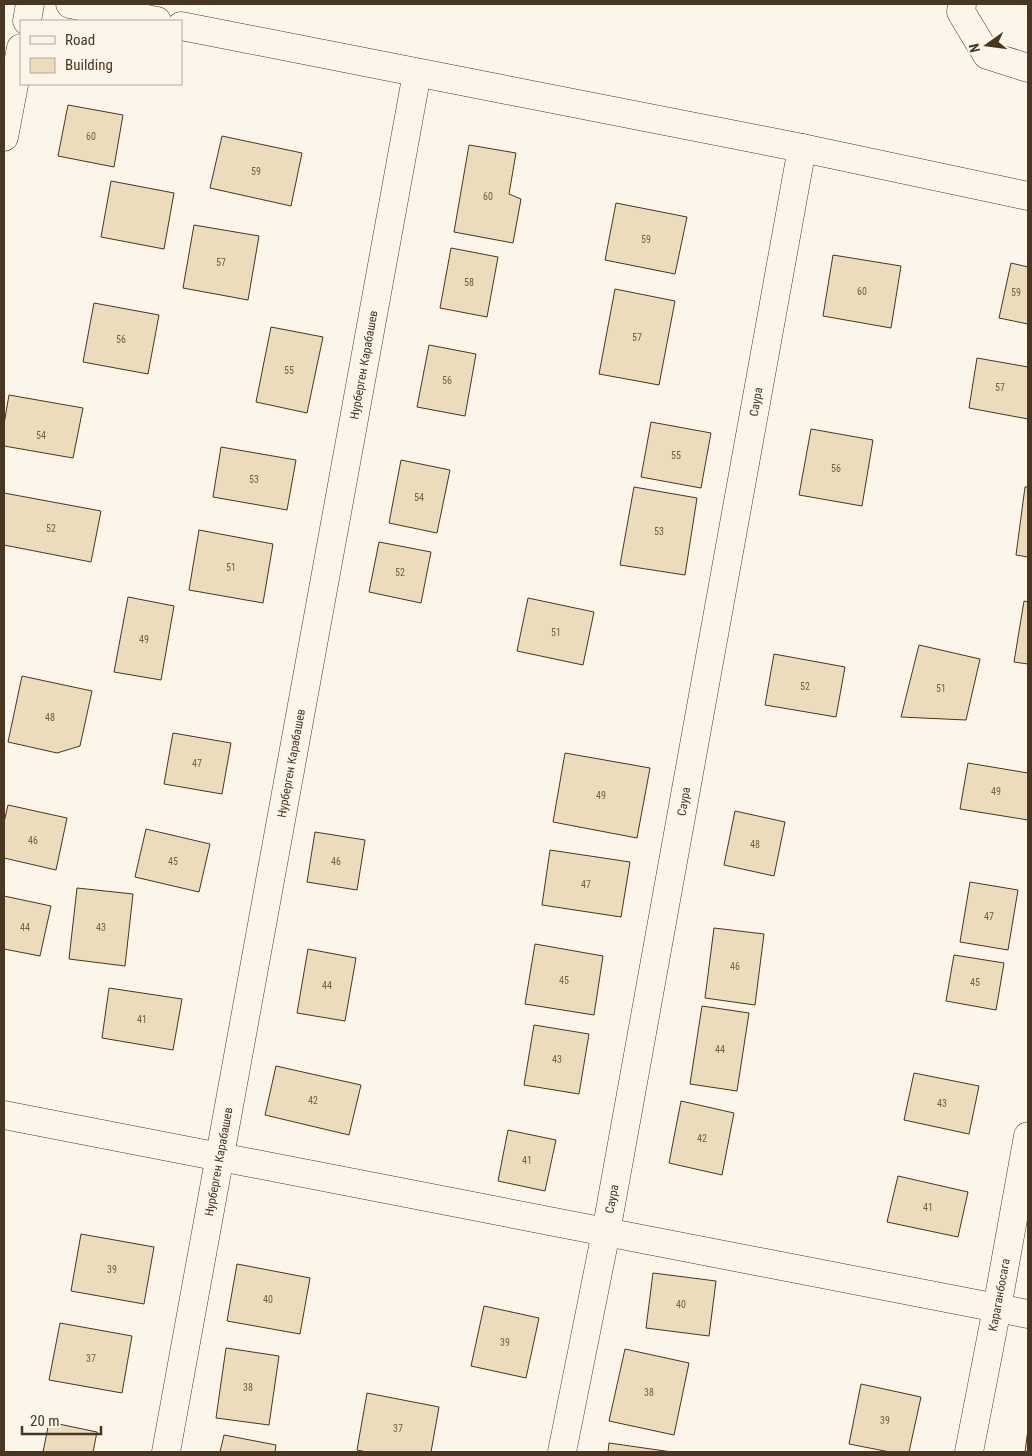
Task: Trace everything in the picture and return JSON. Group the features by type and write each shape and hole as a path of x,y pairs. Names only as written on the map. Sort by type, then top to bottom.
{"street":[{"path":"26,20 30,4"},
{"path":"70,4 152,20"},
{"path":"962,4 961,12 988,55 1028,68"},
{"path":"182,26 802,148 1028,196"},
{"path":"4,137 20,53"},
{"name":"Нурберген Карабашев","path":"166,1452 417,73"},
{"name":"Саура","path":"562,1452 606,1232 802,148"},
{"path":"4,1115 1028,1314"},
{"name":"Караганбосага","path":"969,1452 998,1308 1028,1136"}],"building":[{"path":"68,105 123,115 114,167 58,156"},
{"path":"222,136 302,153 291,206 210,188"},
{"path":"469,145 516,153 509,194 521,199 513,243 454,232"},
{"path":"111,181 174,193 164,249 101,237"},
{"path":"616,203 687,217 675,274 605,260"},
{"path":"194,225 259,236 248,300 183,288"},
{"path":"451,248 498,257 487,317 440,308"},
{"path":"833,255 901,266 891,328 823,316"},
{"path":"1011,263 1028,267 1028,324 999,318"},
{"path":"615,289 675,301 659,385 599,374"},
{"path":"94,303 159,315 148,374 83,362"},
{"path":"271,327 323,337 307,413 256,402"},
{"path":"429,345 476,354 465,416 417,407"},
{"path":"977,358 1028,367 1028,419 969,408"},
{"path":"9,395 83,408 73,458 4,446 4,424"},
{"path":"651,422 711,433 701,488 641,477"},
{"path":"811,429 873,440 862,506 799,495"},
{"path":"221,447 296,460 287,510 213,497"},
{"path":"401,460 450,470 437,533 389,523"},
{"path":"634,487 697,498 685,575 620,565"},
{"path":"1025,487 1028,487 1028,557 1016,555"},
{"path":"4,493 101,511 91,562 4,545"},
{"path":"199,530 273,544 263,603 189,590"},
{"path":"379,542 431,552 421,603 369,592"},
{"path":"128,597 174,606 161,680 114,672"},
{"path":"528,598 594,612 583,665 517,651"},
{"path":"1024,601 1028,602 1028,664 1014,662"},
{"path":"919,645 980,659 966,720 901,717"},
{"path":"774,654 845,667 836,717 765,705"},
{"path":"22,676 92,691 80,746 57,753 8,742"},
{"path":"173,733 231,743 222,794 164,784"},
{"path":"565,753 650,768 637,838 553,822"},
{"path":"968,763 1028,773 1028,820 960,809"},
{"path":"8,805 67,818 56,870 4,858 4,822"},
{"path":"735,811 785,822 774,876 724,865"},
{"path":"146,829 210,844 199,892 135,877"},
{"path":"315,832 365,840 357,890 307,882"},
{"path":"550,850 630,862 621,917 542,905"},
{"path":"970,882 1018,890 1008,950 960,942"},
{"path":"77,888 133,894 125,966 69,959"},
{"path":"4,896 51,906 40,956 4,949"},
{"path":"714,928 764,934 755,1005 705,998"},
{"path":"535,944 603,956 594,1015 525,1004"},
{"path":"308,949 356,958 345,1021 297,1013"},
{"path":"954,955 1004,963 996,1010 946,1001"},
{"path":"109,988 182,999 173,1050 102,1038"},
{"path":"702,1006 749,1013 737,1091 690,1084"},
{"path":"534,1025 589,1034 579,1094 524,1085"},
{"path":"276,1066 361,1085 349,1135 265,1115"},
{"path":"914,1073 979,1086 969,1134 904,1120"},
{"path":"681,1101 734,1113 722,1175 669,1163"},
{"path":"508,1130 556,1140 545,1191 498,1181"},
{"path":"898,1176 968,1192 958,1237 887,1222"},
{"path":"81,1234 154,1247 144,1304 71,1291"},
{"path":"237,1264 310,1278 300,1334 227,1321"},
{"path":"653,1273 716,1281 709,1336 646,1328"},
{"path":"484,1306 539,1318 526,1378 471,1366"},
{"path":"60,1323 132,1336 122,1393 49,1380"},
{"path":"226,1348 279,1356 269,1425 216,1418"},
{"path":"625,1349 689,1363 674,1435 609,1421"},
{"path":"861,1384 921,1397 909,1452 890,1452 849,1444"},
{"path":"367,1393 439,1407 431,1452 367,1452 357,1450"},
{"path":"49,1422 97,1432 93,1452 43,1452"},
{"path":"1028,1429 1028,1452 1025,1452"},
{"path":"224,1435 276,1445 275,1452 220,1452"},
{"path":"609,1443 672,1452 608,1452"}]}
